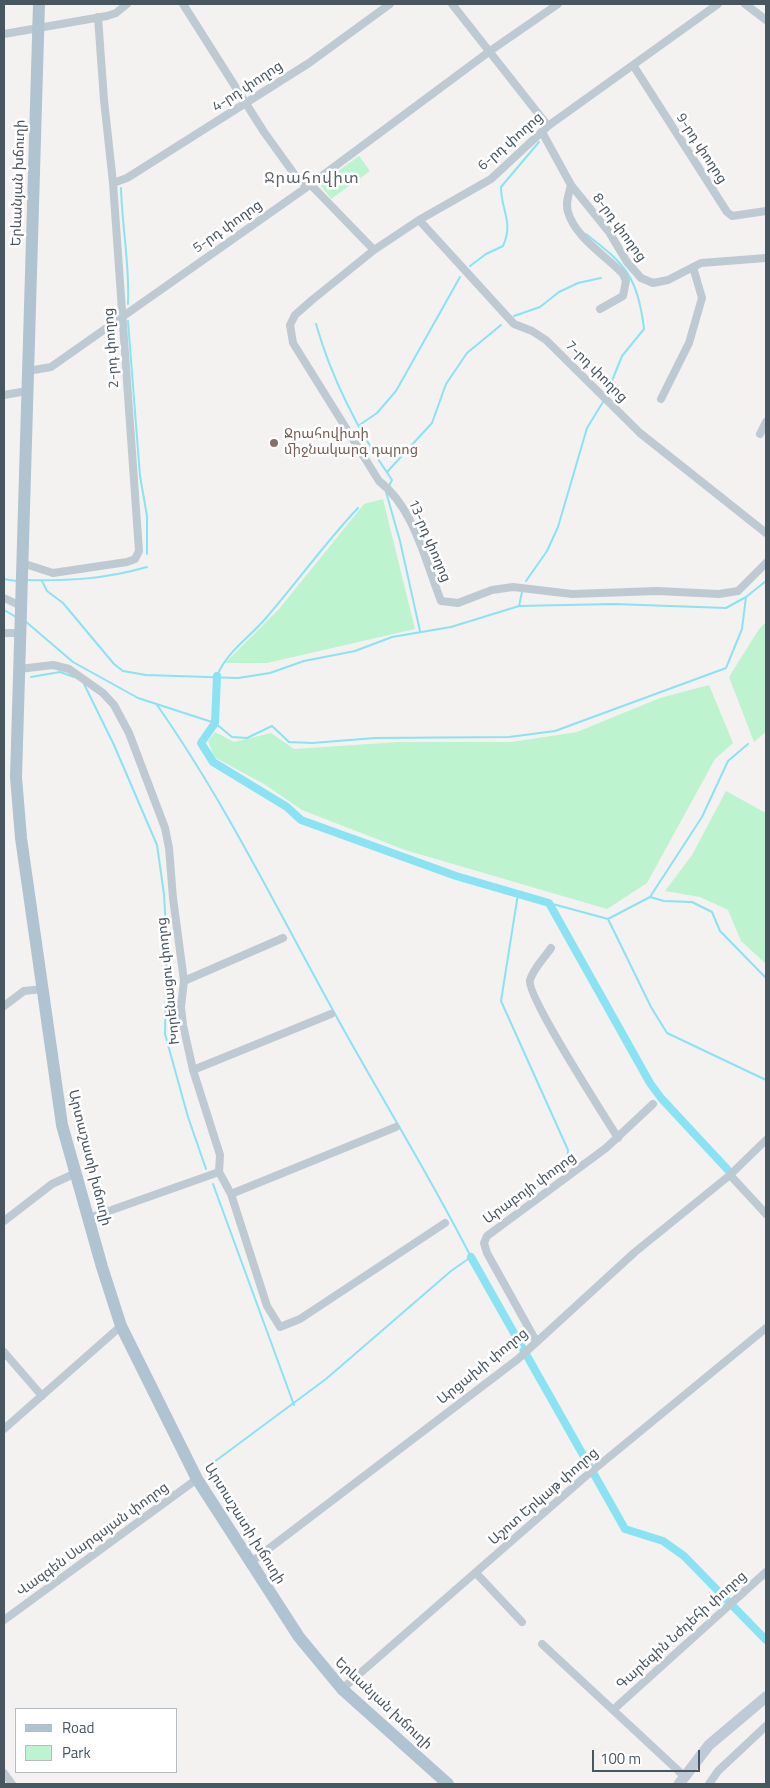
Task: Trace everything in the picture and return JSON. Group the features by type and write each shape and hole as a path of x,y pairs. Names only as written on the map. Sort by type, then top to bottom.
{"main road":[{"name":"Երևանյան խճուղի","path":"20,633 39,4"},
{"name":"Արտաշատի խճուղի","path":"20,633 16,777 18,806 61,1116 76,1173 121,1326 197,1478 284,1616"},
{"name":"Երևանյան խճուղի","path":"284,1616 327,1674 448,1784"}],"street":[{"path":"4,34 116,13 127,4"},
{"path":"183,4 274,146 308,186 374,250"},
{"name":"4-րդ փողոց","path":"113,183 128,178 309,63 390,4"},
{"path":"452,4 548,126"},
{"name":"5-րդ փողոց","path":"28,371 51,367 308,186 490,51 535,22 558,4"},
{"name":"6-րդ փողոց","path":"293,343 290,325 295,315 374,250 419,220 491,179 548,126 718,4"},
{"path":"744,4 766,20"},
{"name":"2-րդ փողոց","path":"21,575 114,566 135,559 138,555 140,542 113,183 98,17"},
{"name":"9-րդ փողոց","path":"632,65 727,212 732,216 766,211"},
{"name":"8-րդ փողոց","path":"542,132 571,185 609,232 627,262 641,278 653,283 668,280 701,263 766,258"},
{"path":"571,185 567,204 568,213 573,223 583,236 623,274 626,281 623,296 600,309"},
{"name":"7-րդ փողոց","path":"419,220 514,324 532,331 546,340 640,433 766,533"},
{"path":"661,399 689,343 702,298 693,267"},
{"name":"13-րդ փողոց","path":"293,343 379,481 388,488 409,517 441,601 458,603 492,590 513,587 572,594 657,591 719,594 738,591 766,563"},
{"path":"4,395 27,391"},
{"path":"760,434 766,422"},
{"path":"4,598 21,606"},
{"path":"4,633 20,633"},
{"name":"Խորենացու փողոց","path":"18,669 53,666 69,669 103,693 118,712 129,733 165,828 169,848 172,898 184,981 181,1007 193,1070 220,1155 219,1172 231,1194 256,1276 272,1317 280,1327 300,1319 445,1223"},
{"path":"184,981 283,938"},
{"path":"551,948 530,980 530,988 543,1014 618,1138"},
{"path":"4,1006 24,991 42,989"},
{"path":"193,1070 331,1014"},
{"name":"Արաբոյի փողոց","path":"536,1341 486,1253 484,1244 487,1236 557,1186 618,1138 653,1104"},
{"path":"231,1194 396,1127"},
{"name":"Արցախի փողոց","path":"250,1563 518,1359 635,1252 730,1175 766,1140"},
{"path":"89,1218 219,1172"},
{"path":"4,1221 52,1184 76,1173"},
{"path":"730,1175 766,1214"},
{"path":"4,1429 121,1326"},
{"name":"Աշոտ Երկաթ փողոց","path":"342,1689 586,1476 766,1328"},
{"path":"4,1352 42,1396"},
{"name":"Վազգեն Սարգսյան փողոց","path":"4,1620 197,1478"},
{"name":"Գարեգին Նժդեհի փողոց","path":"614,1709 736,1597 766,1572"},
{"path":"476,1574 522,1622"},
{"path":"542,1644 614,1709 682,1780 709,1746 766,1697"},
{"path":"709,1784 718,1771 766,1726"},
{"path":"4,1773 12,1784"}],"green space":[{"path":"359,156 370,171 331,199 320,184"},
{"path":"383,499 415,629 267,663 225,663 279,609 364,504"},
{"path":"766,622 766,732 754,742 729,677 759,629"},
{"path":"709,685 733,743 715,759 647,883 607,909 405,850 302,810 264,784 214,757 208,741 215,732 234,742 271,733 294,749 399,742 512,742 577,732 660,698"},
{"path":"726,791 766,813 766,964 741,941 728,910 700,897 665,891 692,855"}],"waterway":[{"path":"470,266 486,254 503,246 506,238 507,223 501,187 539,142"},
{"path":"121,188 128,275 128,304"},
{"path":"586,234 611,255 628,274 634,284 638,297 644,329 622,356 607,393"},
{"path":"358,426 377,413 396,391 460,277"},
{"path":"514,316 540,307 559,292 578,283 601,278"},
{"path":"128,321 140,476 147,516 147,554"},
{"path":"316,324 338,385 368,443 392,480 389,486"},
{"path":"387,472 432,423 446,384 467,353 501,325"},
{"path":"526,581 547,551 558,527 587,428 603,402"},
{"path":"386,492 400,541 420,631"},
{"path":"217,676 227,659 260,625 358,508"},
{"path":"26,580 87,578 147,567"},
{"path":"4,579 16,581"},
{"path":"42,581 47,591 63,603 114,664 123,671 146,675 238,678 270,673 304,661 355,651 392,637 451,627 519,606 614,604 726,608 746,597 766,581"},
{"path":"519,606 522,592"},
{"path":"25,621 73,662 138,698 215,723 232,737 247,738 272,726 289,742 312,743 375,738 509,737 555,731 726,668 742,629 746,597"},
{"path":"4,610 16,617"},
{"path":"31,677 60,672 74,677"},
{"path":"217,676 215,723 201,743 213,762 287,807 301,820 456,876 549,903 650,1083 661,1098 727,1169"},
{"path":"84,684 114,745 157,845 164,894 167,946 165,1034 188,1117 206,1169"},
{"path":"157,705 226,814 471,1257 451,1271 326,1379 206,1468 253,1547"},
{"path":"650,897 702,817 728,761 748,744"},
{"path":"489,1224 567,1163 568,1150 501,1001 518,894"},
{"path":"608,919 650,897 664,901 692,902 712,912 720,931 766,978"},
{"path":"549,903 608,919 651,1007 667,1033 766,1080"},
{"path":"213,1184 294,1405"},
{"path":"471,1257 625,1529 663,1541 684,1556 766,1640"}],"place":[{"name":"Ջրահովիտի միջնակարգ դպրոց","path":"274,443"}],"district":[{"name":"Ջրահովիտ","path":"312,179"}]}
